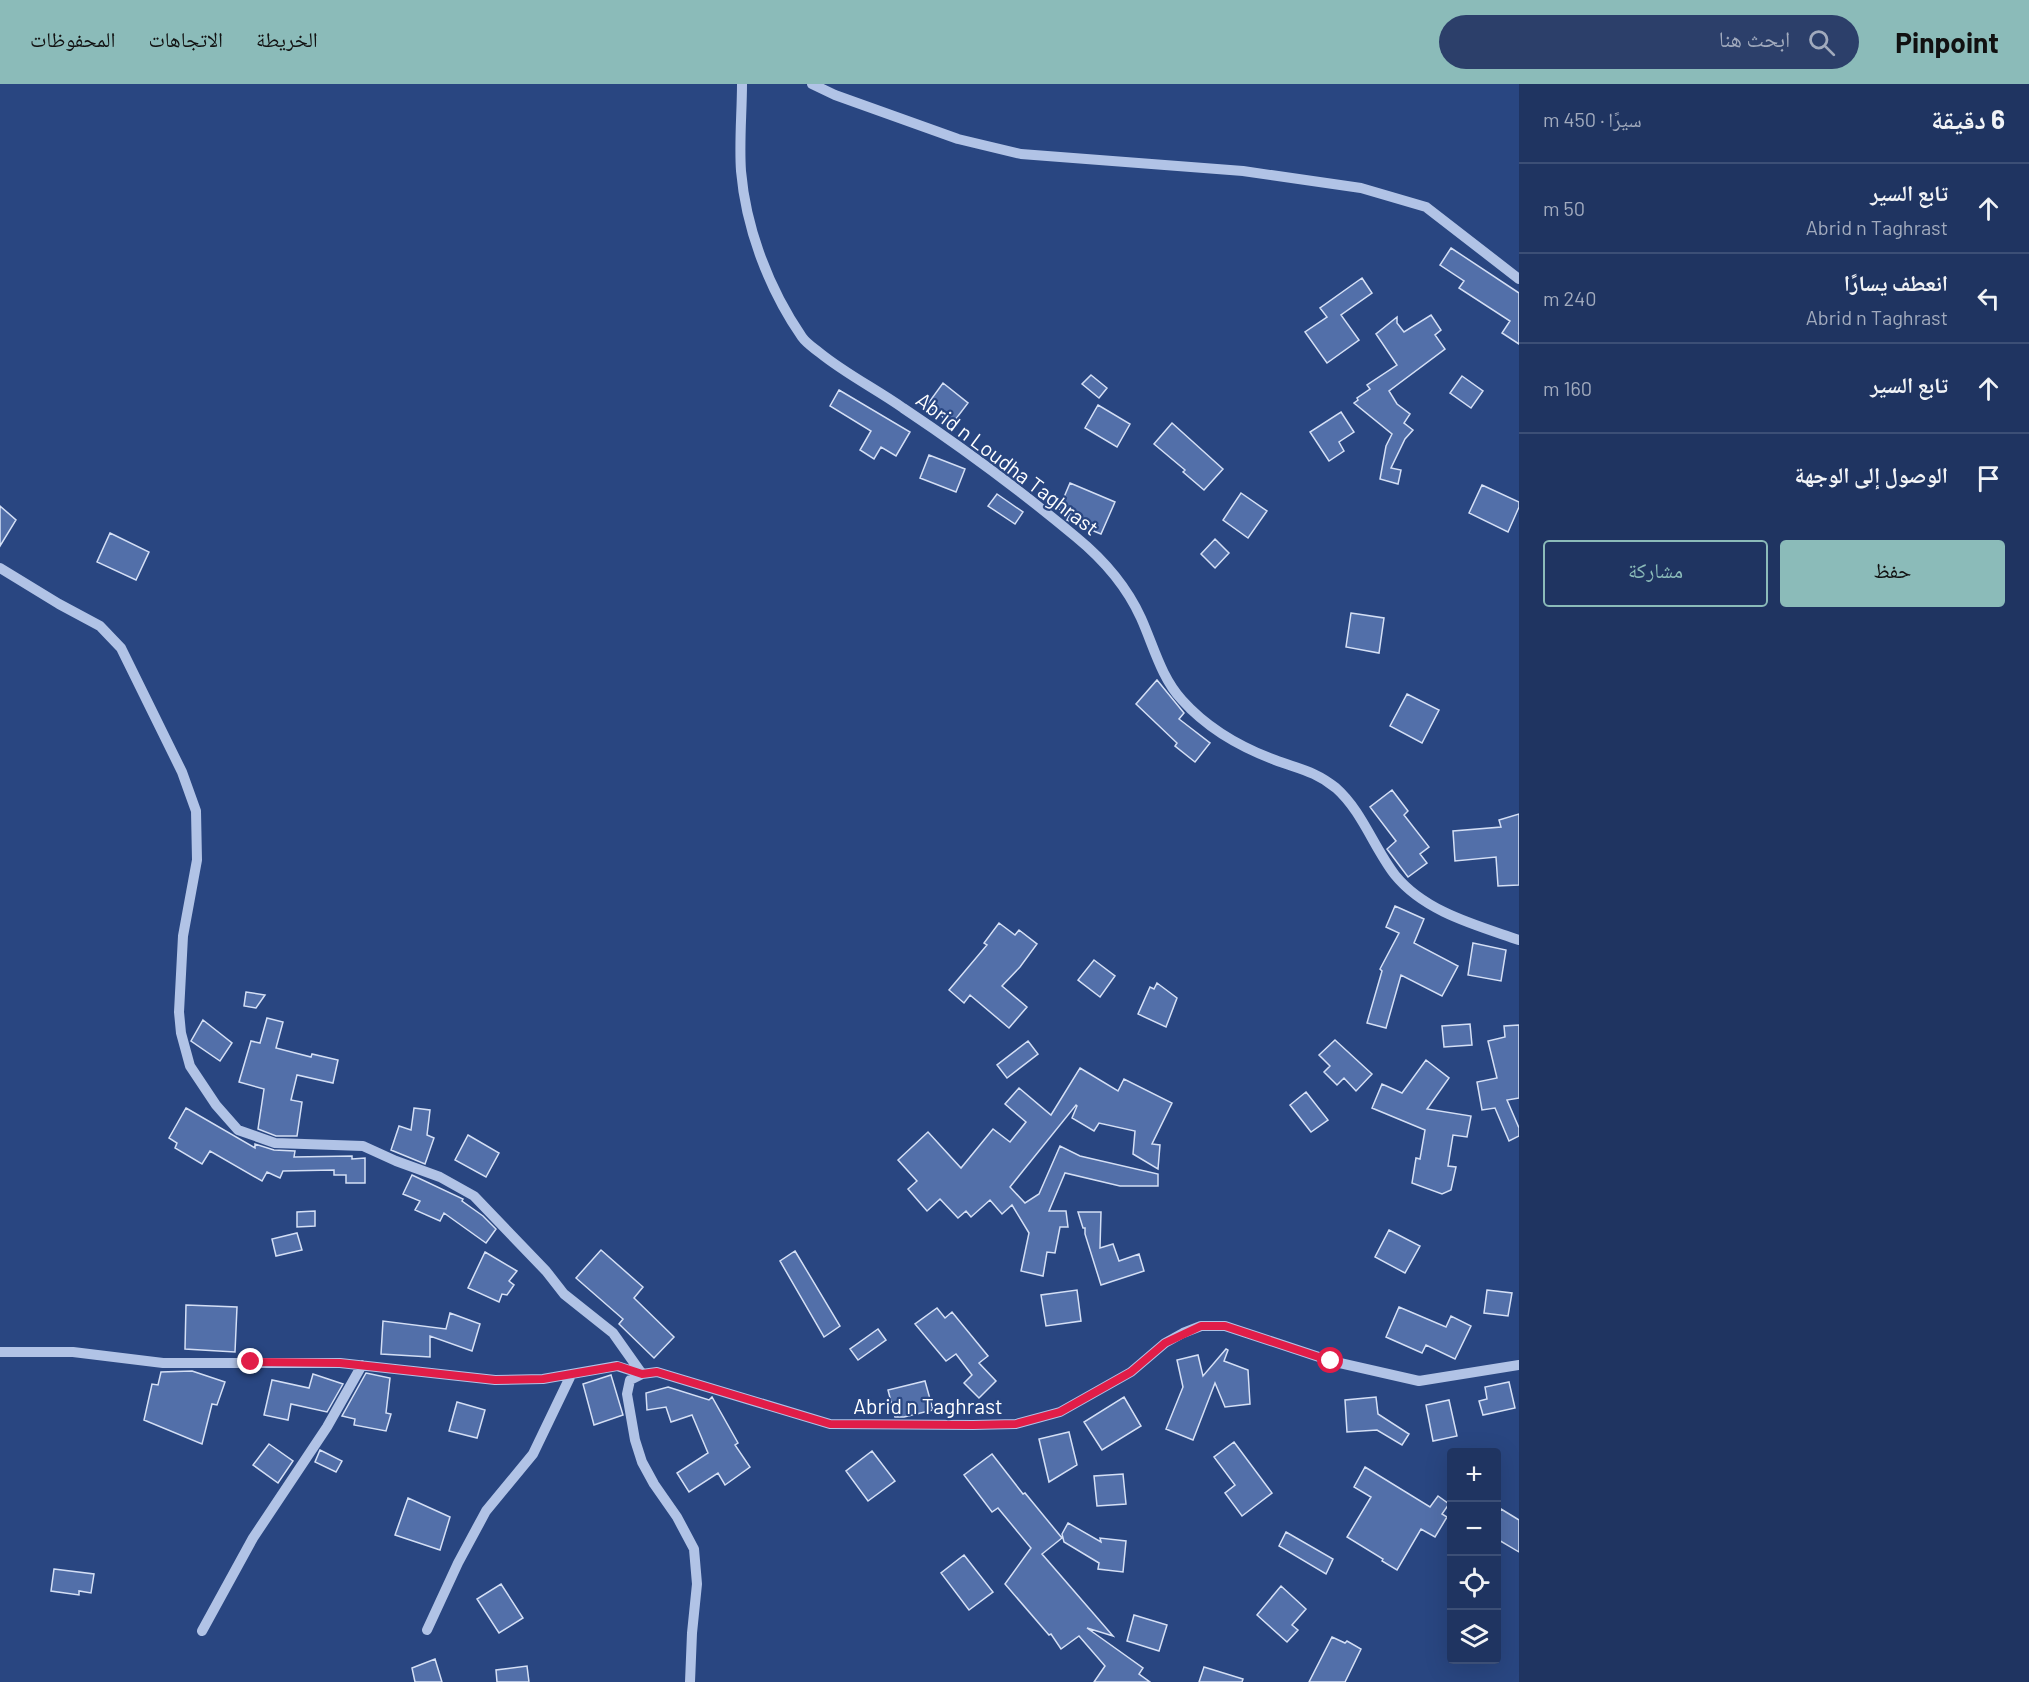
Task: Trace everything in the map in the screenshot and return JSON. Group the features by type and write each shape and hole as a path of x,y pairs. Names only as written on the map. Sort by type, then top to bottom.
{"street":[{"name":"Abrid n Loudha Taghrast","path":"742,84 741,169 747,213 773,284 786,312 805,341 837,367 901,406 1019,491 1103,560 1123,585 1139,615 1167,681 1184,702 1212,728 1276,761 1311,772 1337,790 1355,810 1396,876 1422,900 1455,918 1519,940"},
{"path":"812,84 835,95 958,139 1021,154 1243,171 1361,188 1426,207 1517,277"},
{"path":"0,568 100,626 121,648 182,772 196,811 197,860 183,936 179,1012 181,1033 190,1066 216,1105 238,1130 275,1143 363,1146 440,1177 474,1196 546,1271 564,1294 613,1333 642,1374 630,1380 627,1394 635,1440 642,1462 677,1517 694,1549 697,1584 690,1682"},
{"name":"Abrid n Taghrast","path":"0,1352 73,1352 163,1363 340,1363 495,1380 543,1379 618,1366 642,1374 657,1372 830,1424 1016,1424 1060,1412 1131,1372 1165,1343 1201,1326 1225,1326 1331,1361 1419,1381 1519,1365"},
{"path":"202,1631 253,1538 327,1427 362,1365"},
{"path":"427,1630 458,1563 486,1511 533,1455 571,1375"}],"building":[{"path":"1451,248 1519,293 1519,344 1502,333 1510,321 1459,288 1464,281 1440,265"},
{"path":"1362,278 1372,293 1341,315 1359,340 1327,363 1305,332 1327,317 1320,308"},
{"path":"1431,315 1441,330 1435,335 1445,349 1389,391 1397,404 1410,414 1404,423 1413,430 1405,439 1391,468 1401,470 1398,484 1380,479 1386,446 1392,434 1354,403 1370,389 1367,385 1397,365 1376,334 1397,317 1397,323 1404,332"},
{"path":"1091,375 1107,388 1099,398 1082,384"},
{"path":"1462,376 1483,391 1471,408 1450,393"},
{"path":"943,383 968,403 952,424 927,405"},
{"path":"839,390 910,432 896,456 881,447 874,459 860,450 871,431 830,406"},
{"path":"1098,405 1130,424 1117,447 1085,428"},
{"path":"1341,412 1354,432 1339,442 1344,451 1329,461 1310,432"},
{"path":"1172,423 1223,469 1204,490 1183,472 1185,470 1154,444"},
{"path":"929,455 965,469 956,492 920,478"},
{"path":"1070,483 1115,502 1101,534 1067,520 1070,513 1059,509"},
{"path":"1482,485 1519,502 1508,532 1469,513"},
{"path":"1241,493 1267,511 1248,538 1223,520"},
{"path":"997,494 1023,512 1015,524 988,506"},
{"path":"0,506 16,520 0,546"},
{"path":"110,533 149,552 136,580 97,562"},
{"path":"1215,539 1229,553 1215,568 1201,554"},
{"path":"1351,613 1384,618 1379,653 1346,647"},
{"path":"1157,680 1184,713 1179,719 1210,743 1195,762 1175,746 1177,743 1136,704"},
{"path":"1407,694 1439,710 1422,743 1390,726"},
{"path":"1392,790 1408,811 1404,815 1429,847 1420,854 1427,863 1408,877 1387,849 1396,841 1370,807"},
{"path":"1519,814 1519,885 1498,886 1496,857 1455,861 1453,831 1501,827 1499,820"},
{"path":"1395,906 1424,919 1414,943 1458,966 1442,996 1401,975 1386,1028 1367,1023 1382,971 1380,969 1399,933 1386,927"},
{"path":"999,923 1015,935 1019,930 1037,944 1002,986 1027,1007 1009,1028 970,995 964,1003 949,990 987,945 984,943"},
{"path":"1473,943 1506,950 1501,981 1468,975"},
{"path":"1094,960 1115,976 1100,997 1078,980"},
{"path":"1157,983 1177,998 1166,1027 1138,1014 1150,987 1154,989"},
{"path":"246,992 265,995 256,1008 244,1006"},
{"path":"267,1018 283,1022 276,1048 311,1057 312,1054 338,1060 333,1083 297,1075 291,1100 302,1102 297,1136 276,1136 258,1129 264,1089 239,1082 251,1041 260,1043"},
{"path":"203,1020 232,1043 220,1061 191,1041"},
{"path":"1470,1024 1472,1045 1444,1047 1442,1026"},
{"path":"1519,1025 1519,1098 1507,1100 1519,1128 1519,1136 1509,1141 1495,1108 1482,1110 1477,1082 1497,1078 1488,1041 1505,1037 1504,1026"},
{"path":"1335,1040 1372,1074 1356,1091 1344,1078 1337,1085 1324,1072 1330,1066 1319,1055"},
{"path":"1028,1041 1038,1054 1007,1078 997,1065"},
{"path":"1426,1060 1449,1078 1427,1109 1471,1116 1467,1137 1453,1135 1448,1166 1456,1167 1451,1190 1442,1194 1412,1183 1416,1158 1420,1159 1425,1130 1372,1108 1382,1084 1402,1093"},
{"path":"1080,1068 1118,1091 1124,1079 1172,1103 1152,1144 1160,1145 1158,1169 1133,1154 1135,1131 1099,1123 1094,1131 1072,1118 1076,1105 1010,1187 1025,1203 1039,1194 1060,1146 1080,1156 1158,1174 1158,1186 1120,1186 1065,1173 1049,1211 1066,1211 1068,1227 1060,1227 1055,1253 1047,1252 1043,1276 1021,1271 1029,1233 1012,1205 1002,1214 990,1200 971,1217 966,1211 958,1218 940,1199 927,1211 908,1189 917,1181 898,1160 928,1132 961,1168 993,1129 1010,1142 1026,1122 1005,1104 1019,1088 1051,1115"},
{"path":"1306,1092 1328,1120 1311,1132 1290,1105"},
{"path":"186,1108 255,1148 255,1144 274,1150 295,1151 294,1157 352,1156 352,1159 365,1158 365,1183 346,1183 346,1175 334,1175 334,1170 283,1171 280,1178 267,1172 262,1181 210,1151 202,1164 175,1148 177,1143 169,1138"},
{"path":"414,1108 430,1110 427,1135 434,1138 425,1164 391,1150 399,1126 411,1130"},
{"path":"468,1135 499,1153 486,1177 455,1160"},
{"path":"412,1175 463,1199 462,1201 483,1216 496,1229 486,1243 444,1213 440,1221 415,1210 420,1201 403,1194"},
{"path":"315,1211 315,1226 297,1227 297,1212"},
{"path":"1078,1212 1101,1212 1100,1248 1113,1244 1119,1261 1139,1254 1144,1271 1101,1285 1085,1228 1083,1228"},
{"path":"1389,1230 1420,1246 1405,1273 1375,1257"},
{"path":"297,1233 302,1250 276,1256 272,1239"},
{"path":"601,1250 643,1287 634,1298 674,1337 654,1358 619,1324 623,1319 576,1278"},
{"path":"795,1251 840,1326 824,1337 780,1261"},
{"path":"485,1252 517,1271 509,1281 514,1285 507,1295 502,1294 499,1302 468,1288"},
{"path":"1077,1290 1081,1321 1046,1326 1041,1295"},
{"path":"1487,1290 1512,1293 1508,1316 1484,1313"},
{"path":"186,1305 237,1307 235,1352 185,1349"},
{"path":"1399,1307 1446,1327 1451,1316 1471,1326 1455,1359 1426,1345 1422,1353 1386,1337"},
{"path":"937,1308 945,1318 952,1312 988,1356 979,1363 996,1381 979,1398 964,1383 972,1375 956,1354 946,1361 915,1324"},
{"path":"450,1313 480,1324 472,1351 430,1336 430,1357 381,1354 383,1321 446,1329"},
{"path":"878,1329 886,1340 858,1360 850,1349"},
{"path":"1226,1349 1228,1350 1224,1361 1248,1370 1250,1404 1225,1407 1215,1383 1193,1440 1166,1429 1183,1387 1177,1360 1198,1355 1203,1376"},
{"path":"192,1371 225,1382 217,1405 212,1404 202,1444 144,1420 152,1384 158,1385 161,1372"},
{"path":"366,1373 390,1378 386,1413 391,1414 386,1431 354,1425 355,1419 342,1416"},
{"path":"313,1374 343,1384 327,1412 291,1404 288,1420 264,1415 272,1380 309,1388"},
{"path":"611,1375 623,1415 594,1425 583,1384"},
{"path":"925,1381 933,1410 895,1417 888,1390"},
{"path":"1509,1382 1515,1408 1483,1415 1479,1401 1487,1399 1485,1387"},
{"path":"668,1387 709,1400 712,1397 738,1443 735,1445 750,1467 725,1485 718,1473 689,1492 677,1473 708,1453 692,1415 671,1422 666,1407 647,1410 646,1393"},
{"path":"1124,1397 1141,1426 1102,1450 1084,1422"},
{"path":"1376,1397 1378,1414 1409,1434 1402,1445 1377,1430 1347,1432 1345,1400"},
{"path":"1449,1400 1457,1436 1433,1441 1426,1405"},
{"path":"457,1402 485,1410 477,1438 449,1431"},
{"path":"1069,1432 1077,1465 1049,1482 1039,1439"},
{"path":"1234,1442 1272,1493 1242,1516 1225,1493 1235,1485 1214,1457"},
{"path":"269,1444 293,1461 278,1483 253,1465"},
{"path":"320,1450 342,1461 336,1472 315,1462"},
{"path":"872,1451 895,1481 868,1501 846,1471"},
{"path":"992,1454 1062,1538 1042,1554 1113,1636 1087,1628 1143,1668 1139,1674 1150,1682 1094,1682 1105,1666 1079,1636 1061,1649 1051,1634 1049,1635 1005,1584 1031,1548 998,1508 992,1512 964,1475"},
{"path":"1365,1467 1430,1507 1438,1496 1447,1503 1442,1514 1447,1517 1435,1537 1421,1529 1397,1570 1347,1537 1371,1497 1354,1487"},
{"path":"1123,1474 1126,1504 1097,1506 1094,1476"},
{"path":"408,1498 450,1517 440,1550 395,1535"},
{"path":"1501,1509 1519,1520 1519,1552 1501,1541"},
{"path":"1068,1523 1101,1542 1100,1538 1126,1541 1123,1572 1098,1569 1099,1563 1064,1542 1062,1534"},
{"path":"1286,1532 1333,1559 1326,1574 1279,1546"},
{"path":"964,1555 993,1592 969,1610 941,1573"},
{"path":"54,1569 94,1574 91,1593 79,1591 79,1595 51,1591"},
{"path":"501,1584 523,1618 499,1633 477,1599"},
{"path":"1281,1586 1306,1609 1292,1625 1298,1630 1287,1642 1257,1615"},
{"path":"1134,1615 1167,1625 1159,1651 1127,1641"},
{"path":"1332,1637 1345,1643 1347,1641 1361,1649 1345,1682 1309,1682"},
{"path":"435,1659 442,1682 415,1682 412,1668"},
{"path":"527,1666 529,1682 497,1682 496,1670"},
{"path":"1204,1667 1243,1679 1242,1682 1199,1682"}],"route":[{"path":"251,1362 340,1363 495,1380 543,1379 618,1366 642,1374 657,1372 830,1424 973,1425 1016,1424 1060,1412 1131,1372 1165,1343 1201,1326 1225,1326 1331,1361"}]}
